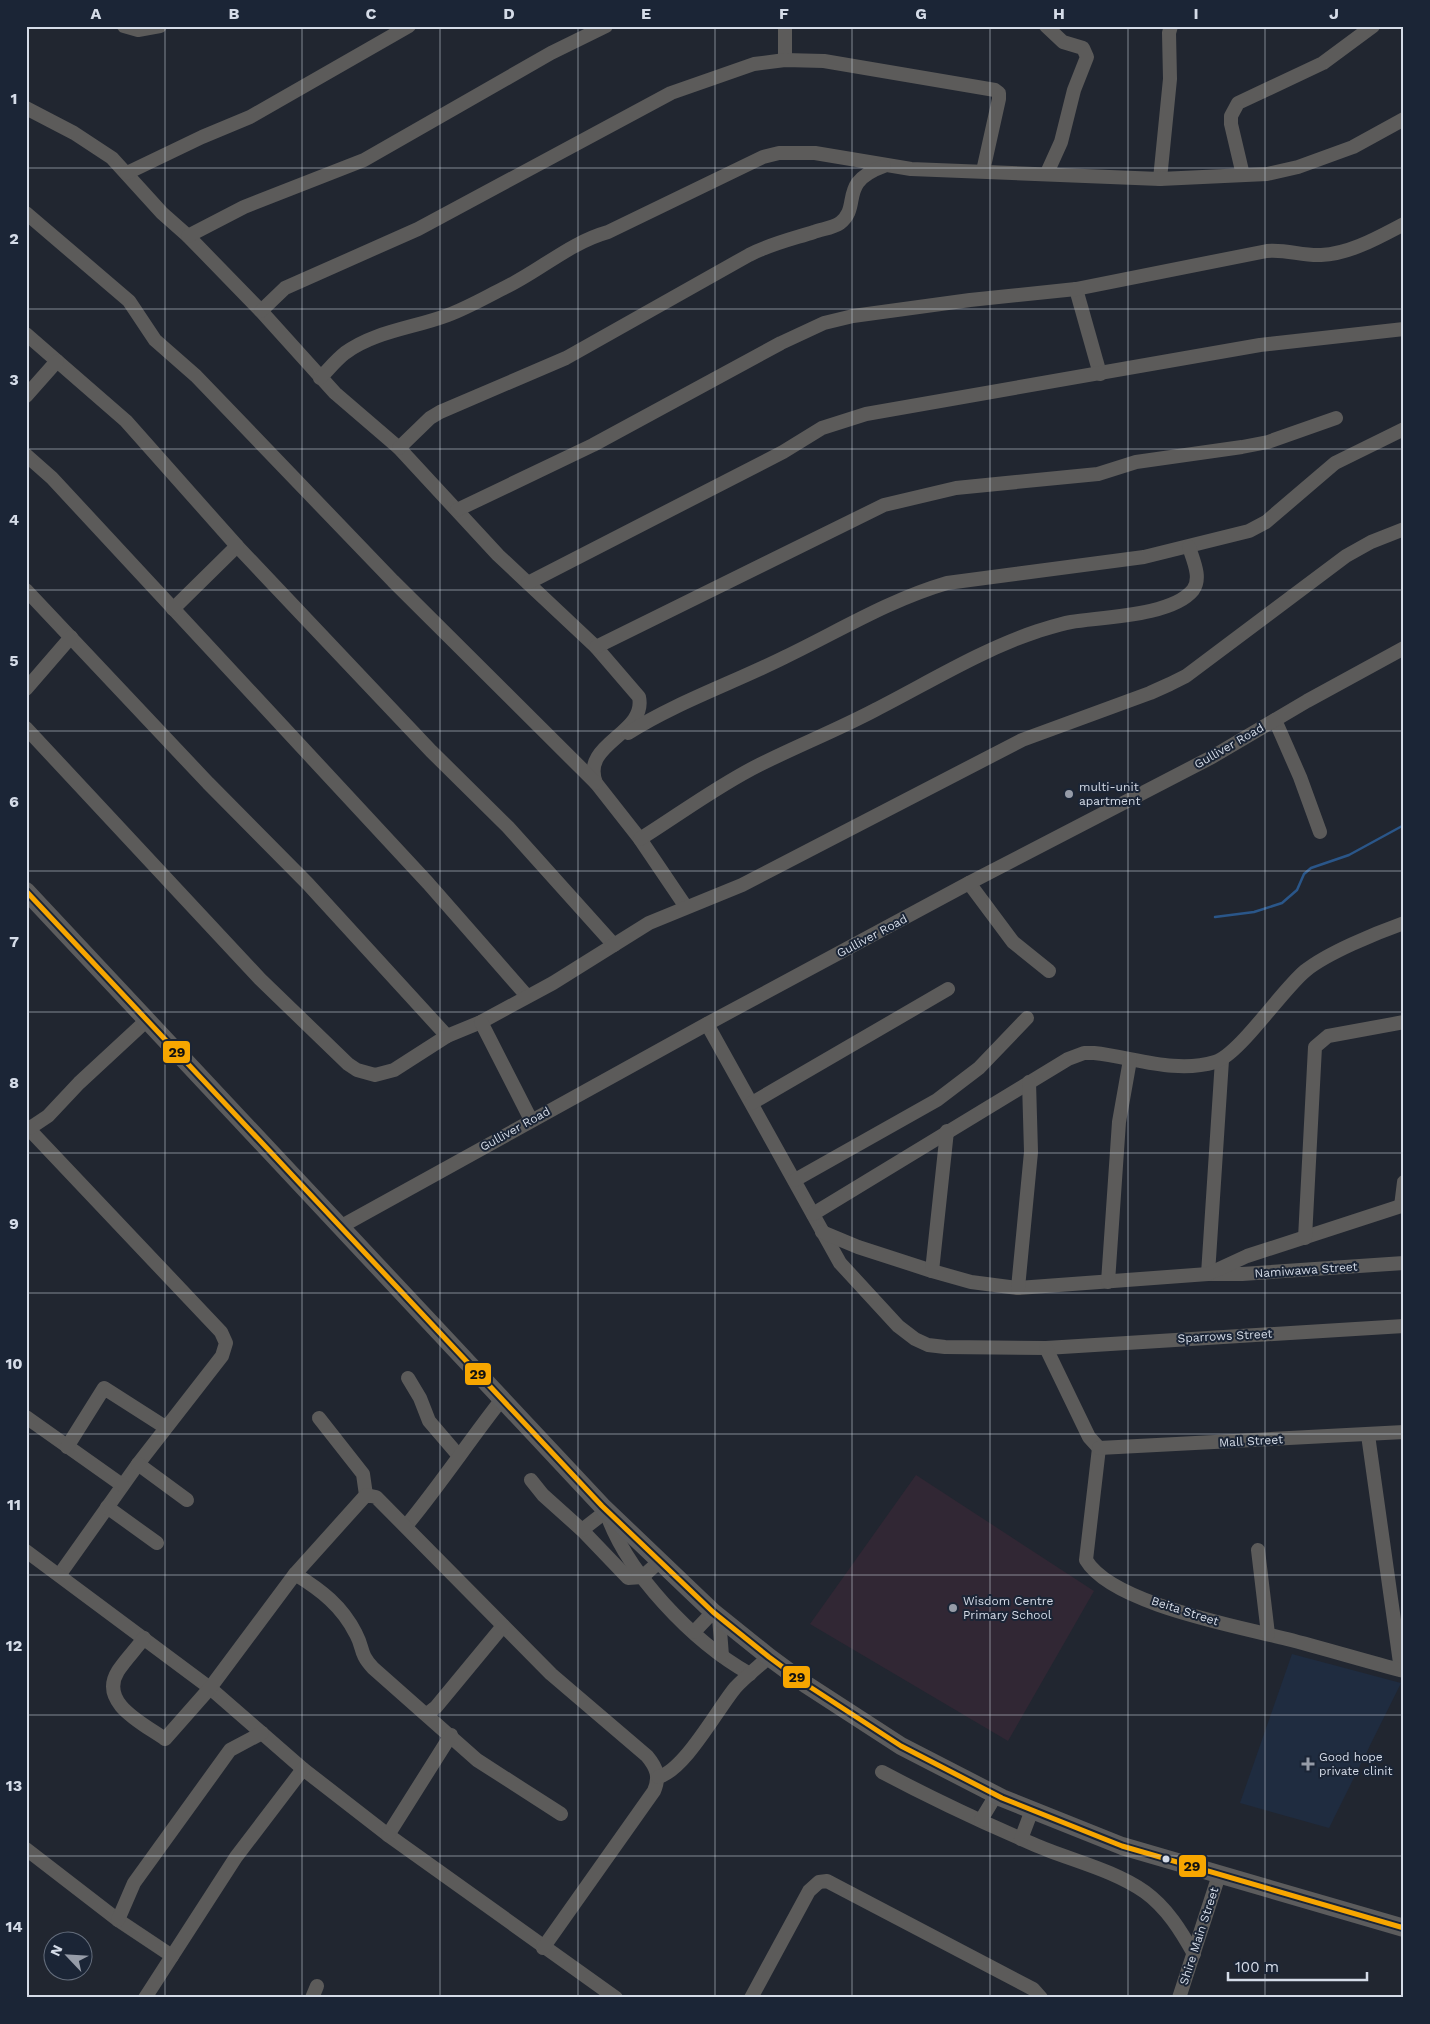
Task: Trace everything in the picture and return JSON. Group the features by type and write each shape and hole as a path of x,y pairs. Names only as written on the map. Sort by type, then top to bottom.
{"main road":[{"path":"26,891 604,1508 716,1615 769,1657 807,1685 901,1746 996,1795 1122,1846 1404,1928"}],"street":[{"path":"124,26 138,30 160,26"},
{"path":"127,173 202,137 250,117 409,26"},
{"path":"188,236 244,207 364,160 551,52 606,26"},
{"path":"785,26 785,60"},
{"path":"1046,26 1063,42 1082,48 1086,57 1074,90 1061,142 1047,173"},
{"path":"1160,179 1170,79 1169,33 1171,26"},
{"path":"1243,175 1231,124 1231,116 1238,103 1323,63 1373,26"},
{"path":"261,311 285,288 418,229 671,93 754,64 785,60 824,61 995,90 999,92 999,99 983,171"},
{"path":"26,108 98,148 127,173 162,213 188,236 261,311 320,378 399,448 528,583 596,647 639,697 640,704 634,719 594,762 592,774 596,783"},
{"path":"320,378 344,354 364,343 387,332 448,315 506,288 561,253 590,238 608,232 763,157 779,153 815,154 911,169 1160,179 1267,174 1298,167 1352,147 1404,119"},
{"path":"399,448 435,415 566,358 763,247 838,225 846,214 853,191 861,177 884,166"},
{"path":"26,213 129,301 154,340 196,376 393,580 596,783 640,838 686,907"},
{"path":"457,510 593,446 780,343 824,322 853,316 970,300 1076,289 1278,250 1320,256 1338,254 1404,224"},
{"path":"1076,289 1100,374"},
{"path":"528,583 783,452 822,428 866,414 997,389 1100,374 1260,345 1404,329"},
{"path":"26,334 126,421 237,546 431,751 508,827 614,945"},
{"path":"26,396 57,361"},
{"path":"596,647 884,505 956,488 1098,474 1136,462 1268,442 1336,418"},
{"path":"608,746 662,713 784,658 893,602 922,591 947,583 1144,557 1189,547 1257,528 1335,463 1404,429"},
{"path":"26,454 52,478 428,882 527,996"},
{"path":"26,728 260,978 348,1064 366,1074 385,1074 447,1036 481,1022 574,971 649,923 742,885 1022,740 1150,694 1186,676 1346,556 1371,542 1404,529"},
{"path":"173,610 237,546"},
{"path":"640,838 699,799 758,765 836,730 998,647 1037,631 1069,622 1147,612 1182,598 1193,590 1197,580 1189,547"},
{"path":"26,590 214,790 308,884 447,1036"},
{"path":"26,689 71,636"},
{"name":"Gulliver Road","path":"340,1227 707,1024 969,883 1212,757 1404,648"},
{"path":"1275,720 1300,777 1320,832"},
{"path":"969,883 1013,942 1048,971"},
{"path":"813,1214 1068,1059 1084,1054 1104,1054 1130,1060 1172,1065 1198,1065 1222,1060 1290,986 1312,966 1381,932 1404,923"},
{"path":"752,1103 948,989"},
{"path":"795,1180 937,1100 979,1068 1027,1018"},
{"path":"60,1574 165,1427 222,1356 226,1344 221,1332 28,1127 54,1111 79,1083 148,1020"},
{"path":"481,1022 532,1120"},
{"path":"1305,1238 1315,1047 1328,1036 1404,1022"},
{"name":"Sparrows Street","path":"707,1024 840,1263 857,1284 898,1326 915,1339 928,1345 945,1347 1046,1348 1404,1326"},
{"path":"1108,1282 1119,1122 1130,1060"},
{"path":"1222,1060 1208,1274 1248,1256 1402,1205 1404,1182"},
{"path":"1018,1288 1031,1152 1029,1082"},
{"path":"932,1271 947,1131"},
{"name":"Namiwawa Street","path":"822,1232 858,1247 932,1271 971,1282 1018,1288 1208,1274 1242,1274 1404,1263"},
{"path":"1046,1348 1089,1437 1099,1448"},
{"path":"408,1378 420,1398 429,1421 459,1456"},
{"path":"67,1447 104,1388 165,1427"},
{"path":"406,1526 440,1485 459,1456 502,1399"},
{"path":"26,1417 122,1486"},
{"path":"144,1638 117,1673 113,1685 114,1696 120,1706 165,1739 210,1688 296,1574 366,1495 363,1474 319,1418"},
{"name":"Mall Street","path":"1099,1448 1404,1432"},
{"path":"1368,1435 1402,1671"},
{"name":"Beita Street","path":"1099,1448 1086,1560 1092,1571 1120,1589 1180,1612 1402,1671"},
{"path":"138,1464 186,1500"},
{"path":"531,1480 543,1495 582,1530 628,1578 642,1577 659,1562"},
{"path":"366,1495 376,1498 406,1526 571,1693 648,1756 656,1770 658,1777 654,1791 543,1948"},
{"path":"107,1507 157,1543"},
{"path":"582,1530 600,1516 604,1508"},
{"path":"604,1508 612,1530 642,1577 657,1596 722,1656 750,1674"},
{"path":"1258,1550 1268,1634"},
{"path":"26,1551 60,1574 210,1688 303,1769 388,1834 543,1948 616,1998"},
{"path":"296,1574 335,1603 357,1636 364,1659 451,1734 477,1760 561,1814"},
{"path":"694,1632 716,1615 722,1656"},
{"path":"427,1714 436,1707 503,1626"},
{"path":"658,1777 671,1772 699,1739 727,1698 769,1657"},
{"path":"118,1920 134,1883 230,1750 262,1733"},
{"path":"388,1834 451,1734"},
{"path":"145,1998 236,1857 303,1769"},
{"path":"882,1772 929,1797 1021,1839 1108,1874 1143,1891 1166,1911 1183,1934 1194,1954"},
{"path":"981,1820 996,1795"},
{"path":"1021,1839 1032,1810"},
{"path":"26,1850 118,1920 172,1956"},
{"name":"Shire Main Street","path":"1179,1998 1219,1875"},
{"path":"751,1998 809,1891 819,1882 827,1882 1034,1989 1041,1998"}],"shaded area":[{"name":"Wisdom Centre Primary School","path":"916,1475 1094,1591 1008,1741 810,1624"},
{"name":"Good hope private clinit","path":"1292,1654 1401,1683 1329,1828 1240,1803"}],"waterway":[{"path":"1215,917 1254,912 1282,903 1297,890 1304,874 1311,868 1349,855 1404,825"}],"transit line":[{"name":"29","path":"26,891 602,1506 713,1612 769,1657 807,1685 901,1746 1002,1798 1122,1846 1404,1928"}],"place":[{"name":"multi-unit apartment","path":"1069,794"},
{"name":"Wisdom Centre Primary School","path":"953,1608"},
{"name":"Good hope private clinit","path":"1308,1764"}]}
